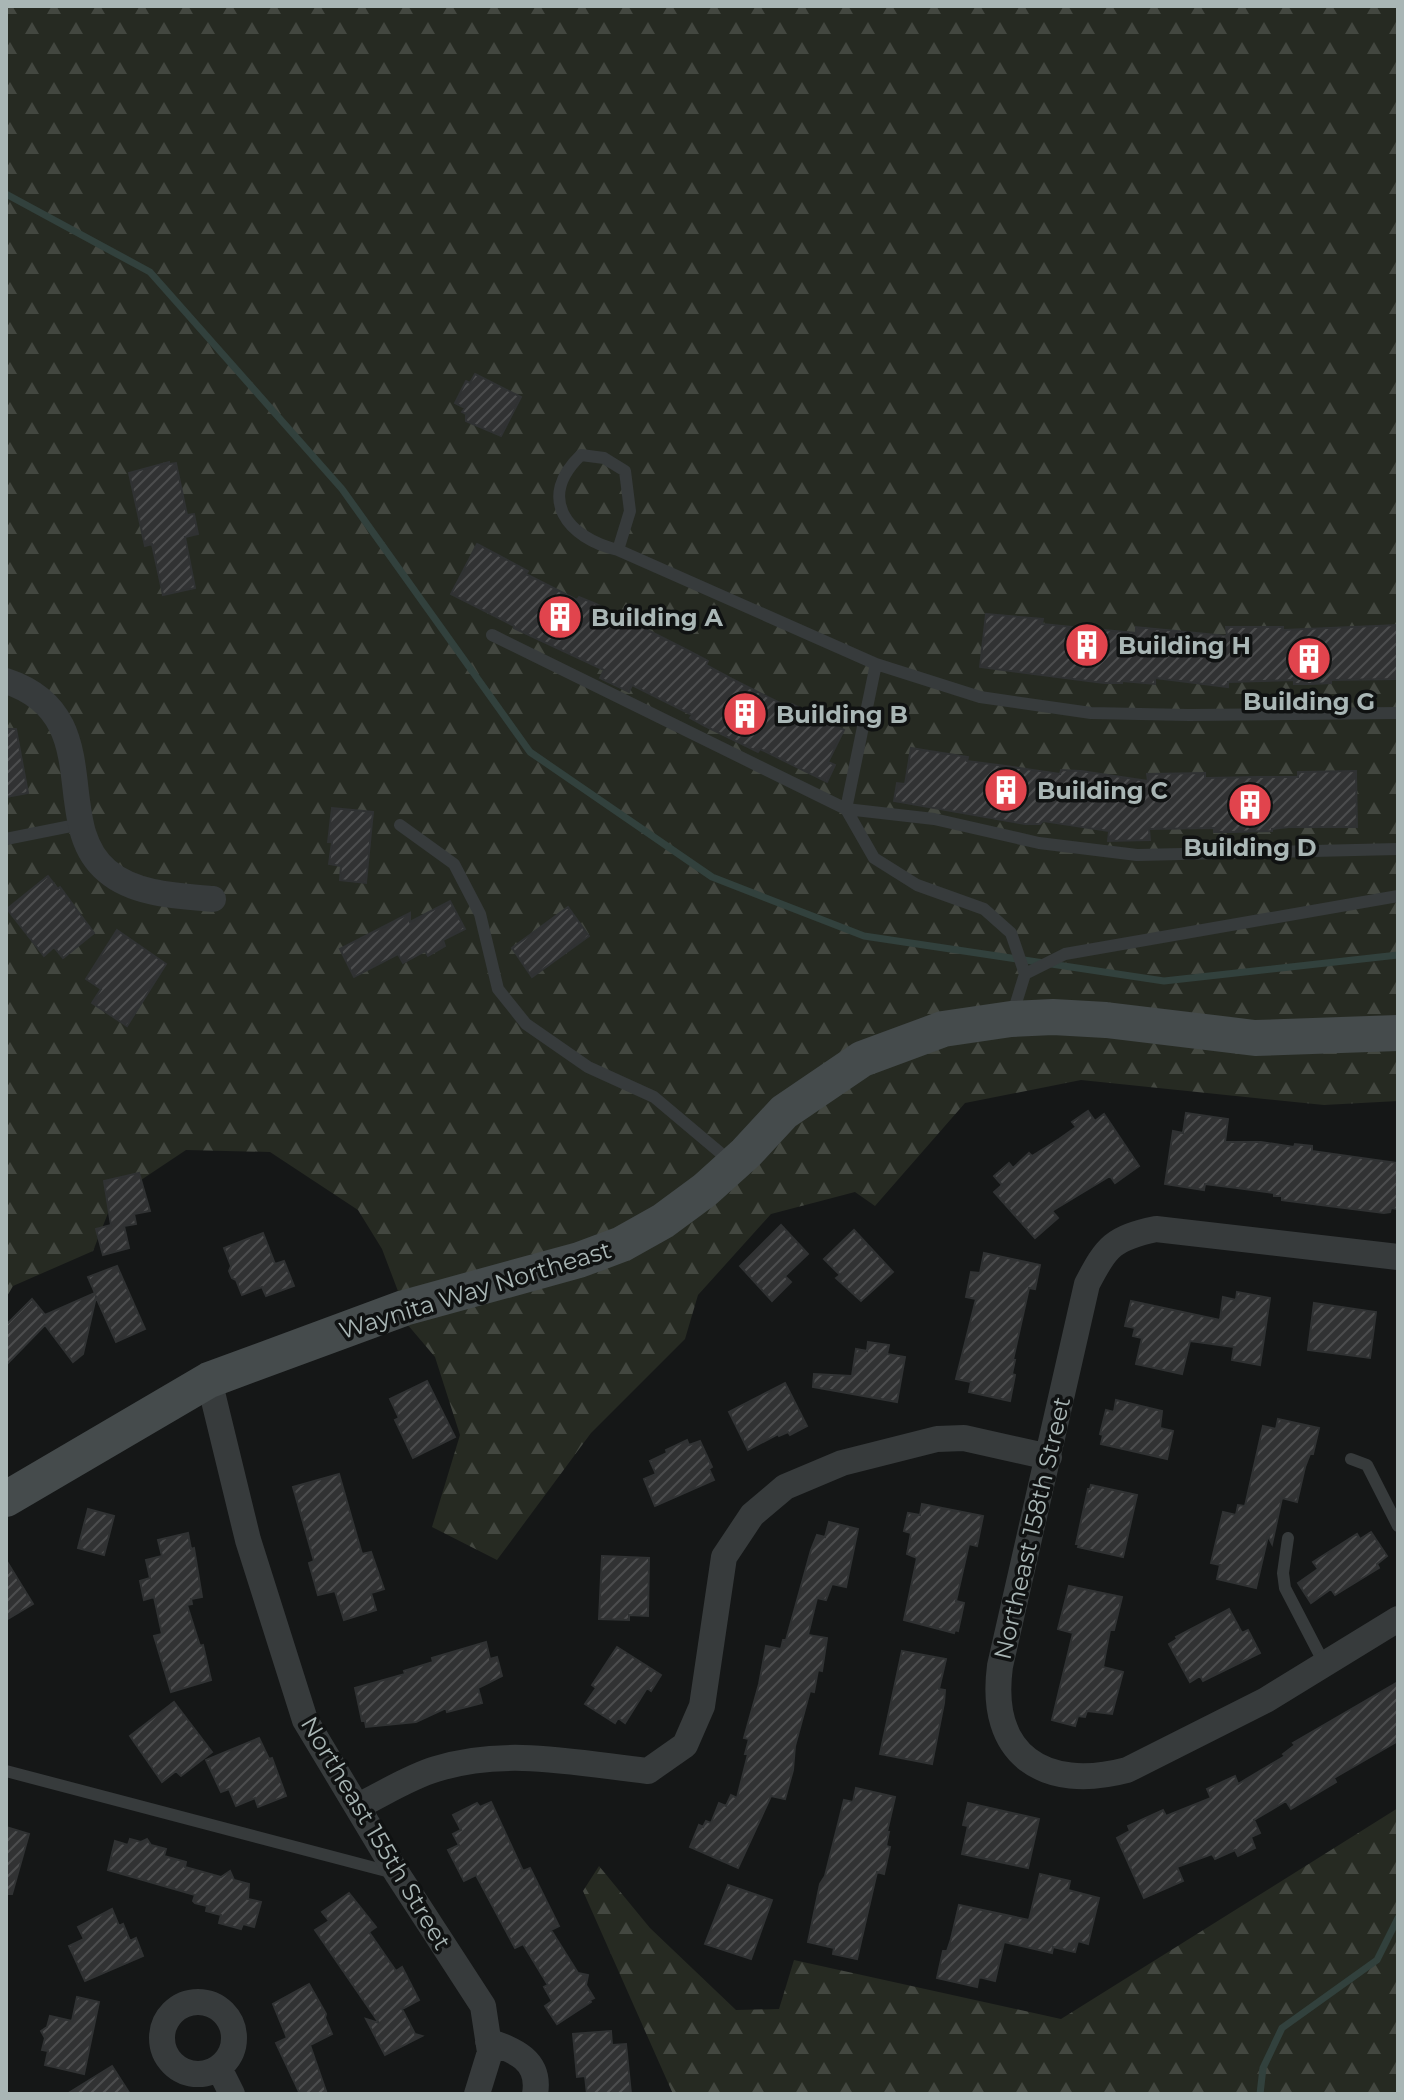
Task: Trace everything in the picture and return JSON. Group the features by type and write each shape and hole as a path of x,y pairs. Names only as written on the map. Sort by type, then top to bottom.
{"main road":[{"name":"Waynita Way Northeast","path":"6,1499 209,1380 404,1308 579,1260 622,1244 663,1221 705,1190 784,1112 862,1059 943,1029 1011,1019 1053,1017 1106,1020 1255,1038 1398,1033"}],"street":[{"path":"6,681 27,690 56,712 74,765 81,824 91,853 108,872 164,895 213,899"},
{"name":"Northeast 158th Street","path":"1398,1257 1156,1229 1128,1235 1103,1252 1087,1284 1000,1666 997,1692 1001,1718 1011,1743 1047,1772 1064,1777 1103,1777 1127,1770 1266,1700 1398,1619"},
{"name":"Northeast 155th Street","path":"209,1380 248,1540 305,1720 398,1875 483,2006 490,2052 477,2094"},
{"path":"358,1806 433,1769 482,1758 537,1758 648,1771 685,1745 702,1706 724,1557 752,1515 785,1487 842,1463 937,1439 964,1438 1049,1457"},
{"path":"488,2041 524,2057 532,2067 535,2094"},
{"path":"219,2068 232,2094"}],"lane":[{"path":"618,550 630,511 625,471 604,458 581,455 566,470 557,494 566,520 599,546 618,550 876,664 980,697 1091,713 1398,713"},
{"path":"492,635 846,809 934,819 1039,843 1137,855 1398,849"},
{"path":"876,664 846,809 874,858 917,885 984,909 1011,933 1025,974 1011,1019"},
{"path":"6,839 81,824"},
{"path":"400,825 454,864 480,914 498,989 526,1024 588,1067 654,1097 734,1164"},
{"path":"1025,974 1065,954 1398,896"},
{"path":"1351,1459 1367,1465 1398,1526"},
{"path":"1288,1538 1283,1573 1285,1588 1325,1665"},
{"path":"6,1771 398,1875"}],"green space":[{"path":"6,6 1398,6 1398,1101 1324,1105 1081,1080 965,1103 875,1206 855,1192 771,1214 698,1295 685,1339 591,1433 497,1560 432,1527 460,1435 435,1357 396,1311 404,1307 382,1249 358,1210 270,1152 186,1150 114,1198 93,1251 13,1286 6,1298"},
{"path":"1398,1808 1398,2094 673,2094 583,1891 599,1866 650,1928 736,2010 779,2009 794,1960 1061,2019"}],"building":[{"path":"475,374 521,397 501,436 466,421 466,414 462,412 465,408 455,403 466,381 470,383"},
{"path":"169,462 176,463 187,515 194,514 198,534 185,537 195,588 163,595 152,544 145,546 129,473"},
{"path":"477,544 577,600 579,597 596,604 708,661 706,665 732,679 844,730 828,762 835,765 827,782 705,726 690,718 692,715 632,685 629,692 600,678 604,670 514,628 451,594"},
{"path":"986,614 1043,619 1042,624 1136,633 1136,627 1227,636 1226,627 1283,627 1283,630 1397,625 1398,679 1331,680 1331,683 1312,684 1294,684 1294,680 1228,682 1228,687 1155,678 1155,684 1104,683 980,667"},
{"path":"6,729 16,729 28,793 6,797"},
{"path":"911,748 968,757 967,761 1060,774 1061,770 1081,771 1148,781 1147,774 1205,773 1205,778 1298,777 1298,772 1356,771 1357,827 1289,827 1272,831 1233,832 1214,832 1214,828 1149,829 1150,840 1108,841 1109,831 1043,821 1040,824 1025,824 894,801 897,783 905,784"},
{"path":"332,808 373,812 366,883 340,880 341,866 329,864"},
{"path":"48,876 58,889 60,887 94,933 63,958 54,947 44,956 7,909"},
{"path":"450,901 465,929 443,940 445,946 428,956 425,951 403,963 398,954 354,977 340,949 410,913 410,922"},
{"path":"568,907 589,936 532,977 512,948"},
{"path":"117,930 166,964 127,1026 92,1003 101,989 86,979"},
{"path":"1088,1111 1095,1121 1104,1114 1139,1166 1115,1183 1110,1176 1052,1211 1058,1218 1035,1238 994,1192 1002,1185 994,1176 1009,1163 1013,1168 1029,1153 1032,1156 1059,1139 1076,1127 1072,1122"},
{"path":"1186,1113 1228,1119 1225,1142 1312,1146 1312,1151 1398,1163 1398,1209 1391,1208 1390,1212 1384,1213 1282,1200 1282,1196 1274,1196 1274,1193 1237,1188 1205,1184 1204,1190 1165,1184 1173,1131 1183,1133"},
{"path":"139,1173 150,1211 134,1214 136,1224 124,1226 129,1248 103,1255 96,1229 111,1225 104,1181"},
{"path":"781,1225 808,1254 785,1276 791,1282 772,1301 740,1266"},
{"path":"854,1230 893,1272 861,1301 836,1278 840,1275 824,1259"},
{"path":"263,1233 275,1264 284,1261 294,1286 266,1296 262,1287 242,1295 229,1271 231,1266 224,1248"},
{"path":"984,1253 1040,1265 1035,1289 1029,1288 1013,1360 1012,1374 1015,1375 1010,1401 969,1392 971,1382 956,1379 976,1299 966,1297 971,1272 980,1273"},
{"path":"117,1266 145,1329 116,1342 96,1297 83,1354 73,1362 45,1325 6,1365 6,1325 32,1299 45,1315 95,1293 88,1277"},
{"path":"1237,1292 1270,1298 1260,1365 1232,1360 1234,1347 1190,1341 1182,1374 1136,1364 1142,1338 1133,1336 1135,1328 1125,1326 1131,1301 1220,1320 1223,1297 1236,1300"},
{"path":"1314,1303 1376,1312 1370,1358 1308,1350"},
{"path":"868,1342 889,1345 887,1354 905,1357 897,1402 813,1387 814,1374 852,1376 856,1349 867,1351"},
{"path":"427,1381 455,1437 413,1458 395,1420 399,1418 390,1399"},
{"path":"785,1383 807,1426 790,1435 788,1432 778,1434 748,1450 729,1412"},
{"path":"1116,1400 1162,1411 1160,1428 1173,1431 1167,1459 1101,1444 1103,1435 1100,1434 1106,1410 1114,1412"},
{"path":"1278,1419 1319,1428 1297,1502 1282,1498 1272,1544 1268,1536 1256,1588 1217,1579 1220,1565 1211,1563 1223,1512 1236,1515 1238,1505 1245,1506 1263,1426 1276,1429"},
{"path":"687,1440 689,1445 700,1441 712,1467 709,1469 714,1480 655,1506 644,1479 656,1474 650,1461"},
{"path":"339,1474 362,1554 371,1552 384,1589 371,1593 376,1610 344,1620 335,1591 318,1595 309,1563 314,1561 293,1487"},
{"path":"1091,1485 1137,1495 1123,1557 1076,1544"},
{"path":"922,1504 983,1516 977,1546 969,1544 956,1601 964,1603 958,1631 954,1633 904,1620 917,1558 907,1554 911,1533 904,1531 908,1513 920,1515"},
{"path":"88,1509 114,1516 104,1555 78,1548"},
{"path":"829,1522 858,1529 846,1587 832,1584 826,1600 817,1598 808,1635 827,1638 822,1671 818,1670 814,1692 810,1691 785,1799 771,1796 738,1868 690,1847 699,1825 703,1827 706,1821 711,1823 719,1803 726,1806 731,1795 737,1798 748,1754 745,1754 749,1739 744,1738 766,1646 781,1649 783,1640 786,1640 811,1550 817,1535 825,1537"},
{"path":"1371,1532 1387,1556 1377,1564 1379,1568 1335,1595 1331,1589 1311,1603 1298,1583 1318,1569 1313,1562 1357,1534 1360,1539"},
{"path":"188,1533 191,1549 194,1548 202,1597 191,1599 192,1604 187,1605 200,1646 203,1645 211,1680 171,1692 154,1636 162,1634 154,1597 144,1600 140,1581 150,1578 146,1560 162,1556 158,1540"},
{"path":"602,1556 649,1558 648,1616 629,1615 629,1620 599,1619"},
{"path":"6,1560 33,1604 6,1620"},
{"path":"1069,1586 1122,1597 1114,1630 1110,1630 1103,1667 1123,1672 1112,1714 1087,1711 1085,1717 1078,1716 1075,1726 1052,1720 1073,1633 1058,1629"},
{"path":"1229,1609 1242,1633 1248,1630 1260,1653 1203,1681 1200,1676 1190,1682 1169,1644 1176,1637"},
{"path":"486,1642 490,1659 497,1657 502,1676 478,1688 482,1703 447,1712 446,1708 416,1722 366,1727 355,1688 405,1674 404,1671 433,1662 432,1658"},
{"path":"617,1647 661,1675 651,1691 647,1688 625,1723 618,1718 615,1723 585,1704 596,1688 592,1685"},
{"path":"902,1651 946,1659 939,1689 945,1690 944,1703 932,1764 880,1754"},
{"path":"1398,1682 1398,1741 1334,1778 1336,1782 1291,1809 1286,1801 1254,1820 1260,1833 1251,1837 1255,1848 1238,1856 1235,1850 1215,1859 1212,1854 1177,1867 1183,1881 1144,1898 1117,1838 1130,1831 1128,1826 1163,1810 1166,1816 1211,1798 1207,1789 1235,1776 1238,1784 1285,1756 1283,1754 1295,1745 1293,1743"},
{"path":"174,1702 212,1752 181,1776 176,1771 162,1782 130,1736"},
{"path":"259,1738 269,1759 272,1758 286,1796 258,1807 255,1798 236,1806 229,1789 221,1792 206,1760"},
{"path":"856,1788 895,1797 887,1832 886,1846 890,1847 884,1874 877,1872 857,1959 833,1954 834,1948 808,1942 820,1884 825,1876 844,1800 853,1802"},
{"path":"491,1802 523,1871 530,1868 559,1926 551,1930 578,1973 588,1975 586,1985 594,1998 557,2024 545,2006 552,2001 544,1987 548,1985 523,1944 515,1948 476,1875 464,1881 448,1850 459,1845 453,1834 461,1830 453,1815 477,1803 480,1807"},
{"path":"968,1803 1039,1819 1028,1868 962,1854 968,1826 963,1825"},
{"path":"6,1827 29,1834 12,1894 6,1894"},
{"path":"130,1839 141,1842 147,1839 151,1845 166,1849 164,1856 186,1862 185,1867 221,1877 230,1871 234,1880 249,1884 248,1899 261,1902 254,1927 243,1924 241,1929 219,1923 221,1915 206,1911 207,1906 195,1903 195,1895 108,1870 115,1841 128,1845"},
{"path":"1040,1874 1070,1881 1068,1890 1099,1898 1088,1944 1078,1941 1075,1952 1053,1947 1052,1953 1004,1942 995,1981 979,1977 977,1987 937,1978 959,1905 1029,1920"},
{"path":"728,1885 772,1900 751,1959 705,1944"},
{"path":"349,1893 376,1927 369,1932 396,1971 402,1967 419,2000 402,2009 415,2034 422,2036 385,2055 366,2019 379,2023 315,1930 329,1921 322,1912"},
{"path":"112,1909 130,1941 136,1938 143,1956 85,1981 69,1946 84,1939 78,1927"},
{"path":"309,1984 326,2014 332,2034 310,2045 327,2094 300,2094 276,2043 287,2038 273,2004"},
{"path":"77,1997 99,2002 84,2074 45,2065 48,2051 42,2050 45,2038 41,2031 47,2027 50,2016 72,2021"},
{"path":"611,2031 612,2045 626,2044 631,2094 587,2094 585,2076 577,2077 573,2034"},
{"path":"112,2066 130,2094 67,2094"}],"waterway":[{"path":"6,194 150,272 342,489 530,752 712,877 864,936 1164,981 1398,955"},
{"path":"1260,2094 1263,2068 1282,2028 1377,1960 1398,1918"}],"place":[{"name":"Building A","path":"560,617"},
{"name":"Building H","path":"1087,645"},
{"name":"Building G","path":"1309,659"},
{"name":"Building B","path":"745,714"},
{"name":"Building C","path":"1006,790"},
{"name":"Building D","path":"1250,805"}]}
